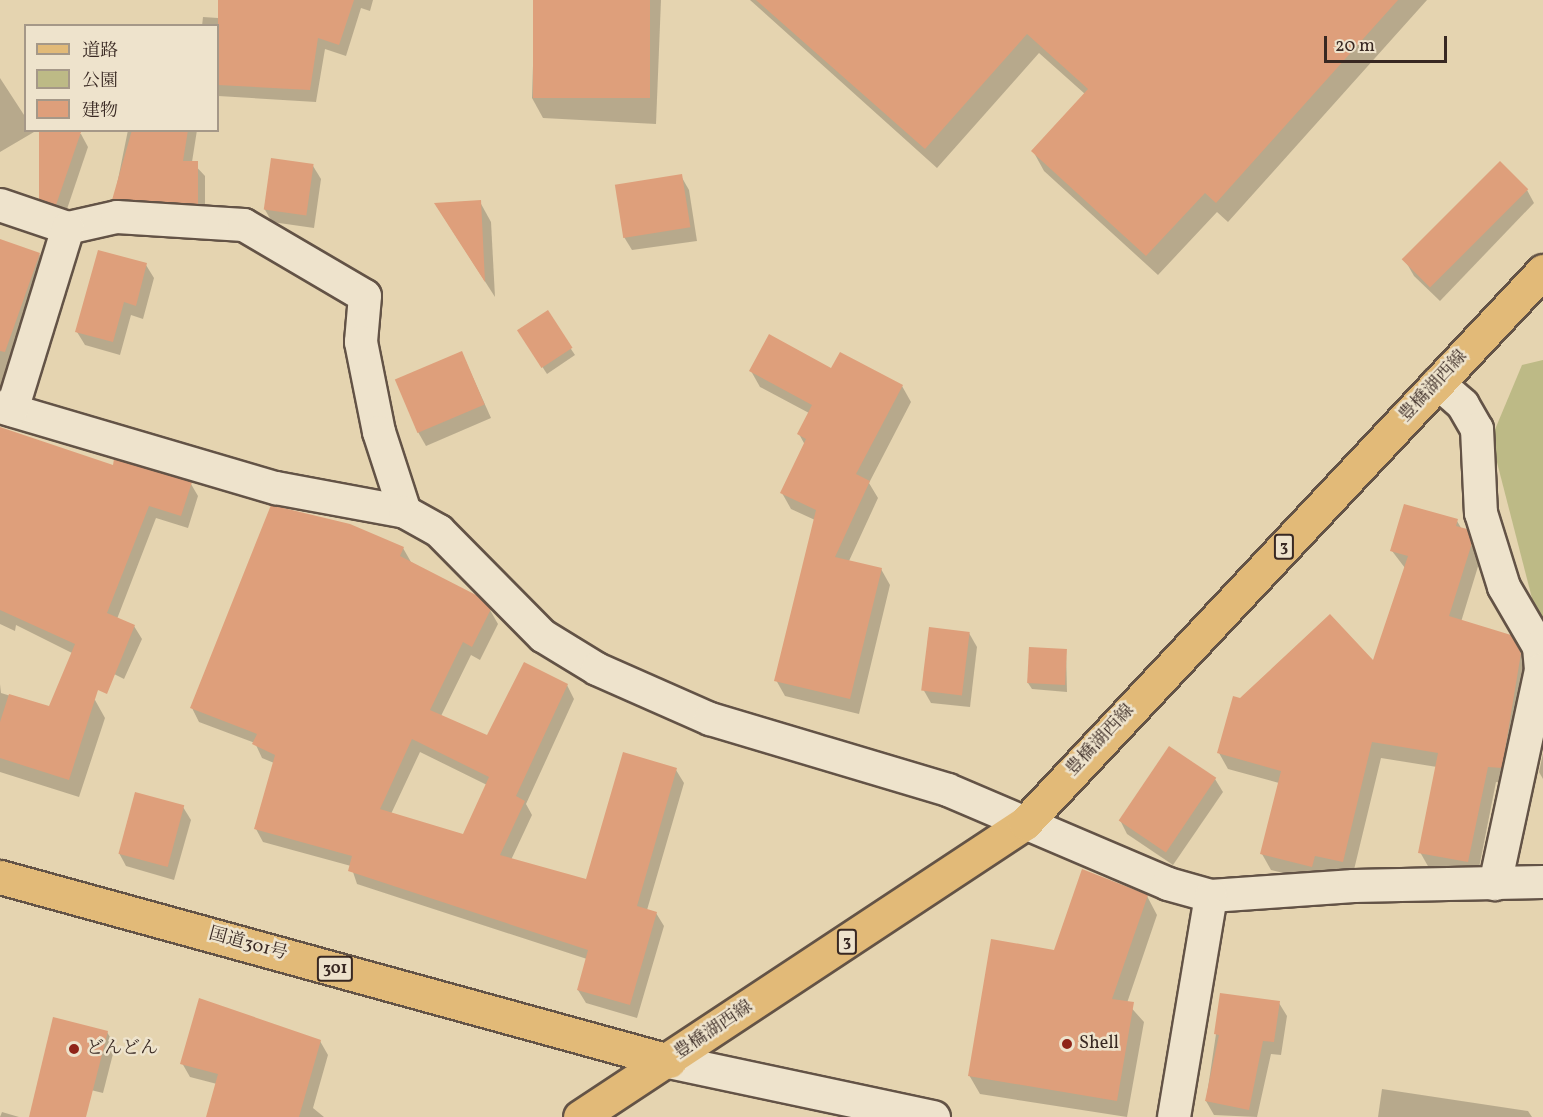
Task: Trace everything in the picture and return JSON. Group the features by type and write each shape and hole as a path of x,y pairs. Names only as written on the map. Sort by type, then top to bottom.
{"main road":[{"name":"豊橋湖西線","path":"580,1117 669,1062 1025,822 1543,271"},
{"name":"国道301号","path":"0,877 669,1062"}],"street":[{"path":"0,205 68,228 117,217 244,225 365,296 361,342 380,432 405,512"},
{"path":"68,228 6,408 276,488 405,512 439,531 543,636 597,669 688,711 948,790 1113,862 1211,896 1543,882"},
{"path":"1438,383 1463,405 1477,429 1480,513 1504,587 1539,647 1541,670 1495,884"},
{"path":"1174,1117 1211,896"},
{"path":"669,1062 933,1117"}],"green space":[{"path":"1543,360 1543,641 1491,439 1522,365"}],"building":[{"path":"218,0 354,0 339,45 318,38 310,90 219,85"},
{"path":"533,0 650,0 650,98 533,98"},
{"path":"756,0 1398,0 1216,203 1205,193 1146,256 1031,151 1088,89 1027,34 925,149"},
{"path":"39,132 81,132 56,205 39,199"},
{"path":"131,132 188,132 183,161 198,161 198,204 112,200"},
{"path":"271,158 314,164 306,215 264,209"},
{"path":"1500,161 1528,189 1430,288 1402,259"},
{"path":"682,174 690,227 623,238 615,185"},
{"path":"481,200 485,282 434,203"},
{"path":"0,239 40,253 5,352 0,351"},
{"path":"98,250 147,263 136,306 124,302 113,342 75,332"},
{"path":"548,310 573,348 541,368 517,330"},
{"path":"769,334 831,368 840,352 903,385 856,474 870,481 835,557 882,568 850,699 774,681 816,510 780,493 806,439 797,434 812,405 749,371"},
{"path":"462,351 485,404 417,433 395,380"},
{"path":"0,427 113,465 114,459 192,482 181,516 149,506 107,613 135,625 107,694 98,690 69,780 0,758 0,722 9,694 49,706 75,644 0,610"},
{"path":"1404,504 1458,519 1456,526 1467,529 1472,543 1449,616 1511,635 1521,653 1502,768 1488,767 1468,862 1418,853 1438,753 1372,742 1343,862 1315,856 1312,867 1260,854 1281,771 1217,753 1233,696 1240,698 1330,614 1373,660 1408,556 1390,551"},
{"path":"271,505 350,524 404,547 400,556 478,596 491,609 472,647 463,642 430,710 487,735 524,662 568,684 516,796 525,801 500,855 586,879 623,752 677,768 637,906 657,912 630,1005 577,990 588,950 348,871 352,856 254,829 275,755 252,744 257,734 190,708","holes":["412,739 489,777 463,834 380,809"]},
{"path":"929,627 970,632 962,696 921,691"},
{"path":"1029,647 1067,649 1065,685 1027,683"},
{"path":"1169,746 1216,778 1166,852 1119,821"},
{"path":"135,792 184,805 168,867 118,854"},
{"path":"1082,869 1148,895 1112,999 1134,1002 1117,1101 968,1076 991,939 1054,950"},
{"path":"1220,993 1280,1001 1274,1042 1263,1041 1249,1110 1205,1101 1219,1035 1214,1034"},
{"path":"199,998 321,1040 299,1117 206,1117 218,1074 180,1064"},
{"path":"53,1017 108,1031 86,1117 29,1117"}],"place":[{"name":"Shell","path":"1067,1044"},
{"name":"どんどん","path":"74,1049"}]}
